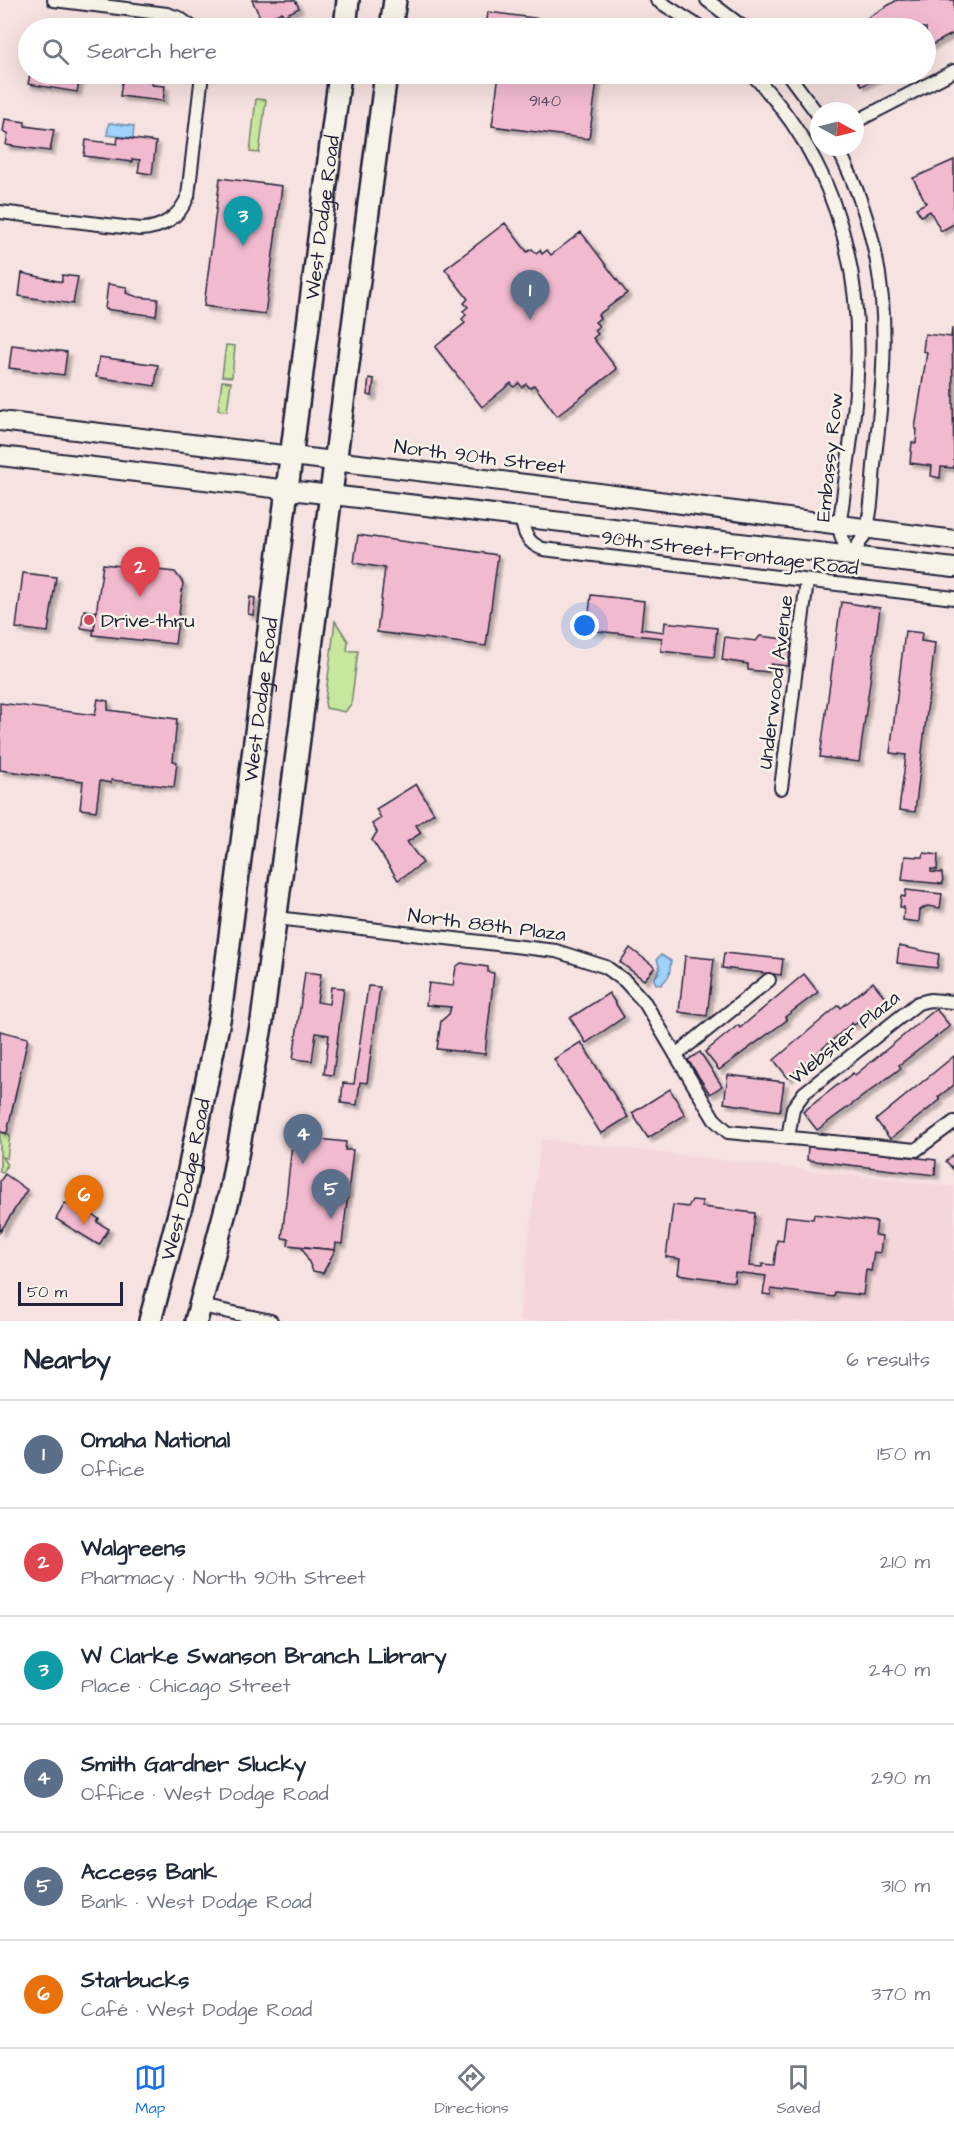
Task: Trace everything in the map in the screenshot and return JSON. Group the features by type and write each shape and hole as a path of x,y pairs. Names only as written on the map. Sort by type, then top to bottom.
{"highway":[{"path":"346,18 348,0"},
{"path":"392,18 395,0"},
{"name":"West Dodge Road","path":"150,1321 184,1195 220,1015 261,674 292,455 339,84"},
{"path":"199,1314 240,1151 277,918 385,84"}],"main road":[{"name":"North 90th Street","path":"0,421 337,460 839,527 954,540"},
{"path":"0,456 954,568"}],"street":[{"path":"54,0 167,14 179,18"},
{"path":"657,0 685,18"},
{"path":"712,1 732,18"},
{"path":"936,80 954,71"},
{"path":"0,212 140,229 167,222 182,209 188,196 201,84"},
{"name":"Embassy Row","path":"760,84 783,111 814,158 834,203 851,264 859,318 858,366 839,527 850,556"},
{"path":"795,84 810,104"},
{"path":"864,117 929,84"},
{"path":"841,156 868,222 877,261 885,319 885,368 866,530 850,556"},
{"name":"90th Street Frontage Road","path":"520,517 525,536 530,542 543,549 954,598"},
{"name":"Underwood Avenue","path":"781,788 807,581"},
{"name":"North 88th Plaza","path":"277,918 556,951 584,958 606,967 634,989 719,1126 733,1132 916,1150 954,1122"},
{"path":"676,1055 769,980"},
{"name":"Webster Plaza","path":"788,1138 793,1108 804,1093 918,1003 930,1000 954,1002"},
{"path":"199,1314 272,1321"}],"shaded area":[{"path":"541,1139 954,1187 954,1321 519,1321"}],"green space":[{"path":"256,99 266,100 259,153 250,152"},
{"path":"226,345 235,346 232,377 222,376"},
{"path":"222,381 231,382 227,411 218,410"},
{"path":"335,621 348,641 347,651 358,651 351,704 345,712 326,708 325,702"},
{"path":"0,1132 10,1135 7,1158 2,1157 7,1165 3,1173 0,1171"}],"water":[{"path":"109,123 134,126 133,138 107,135"},
{"path":"661,955 671,961 669,976 661,985 656,984 654,979 660,969 657,959"}],"building":[{"path":"252,0 295,0 299,8 283,16 282,12 269,18 261,18"},
{"path":"897,0 954,0 954,33 936,43 936,18 867,18"},
{"path":"488,12 534,18 487,18"},
{"path":"28,84 78,84 77,92"},
{"path":"122,84 165,86 163,101 120,96"},
{"path":"498,84 597,84 589,139 492,126"},
{"path":"5,119 25,122 25,126 54,130 50,151 6,145 8,133 3,132"},
{"path":"118,137 156,142 152,174 138,172 140,160 132,159 132,162 84,156 86,140 117,144"},
{"path":"954,160 954,224 941,231 930,211 921,216 916,208 926,203 913,178"},
{"path":"220,178 282,186 265,314 204,306"},
{"path":"505,223 527,252 532,249 536,253 540,250 542,254 547,250 551,255 581,232 627,293 598,315 600,318 595,322 599,326 594,330 598,334 593,338 617,369 557,416 534,385 530,388 526,384 522,387 519,383 514,387 511,383 482,407 435,347 465,323 462,319 466,315 463,311 468,307 464,303 468,299 445,269"},
{"path":"22,273 62,282 62,275 78,277 73,304 19,296"},
{"path":"108,284 127,287 126,293 138,297 158,299 156,316 105,309"},
{"path":"952,328 954,468 941,467 940,478 931,476 932,466 910,463 912,442 916,443 917,429 915,429 927,352 923,351 925,334 951,337"},
{"path":"12,345 67,352 64,375 9,368"},
{"path":"99,357 158,365 155,386 96,377"},
{"path":"369,378 374,379 372,396 367,395"},
{"path":"358,535 498,555 486,646 377,632 385,568 354,563"},
{"path":"103,564 175,572 183,583 175,644 93,635"},
{"path":"23,573 56,577 48,632 16,628"},
{"path":"591,595 644,601 641,629 664,632 665,622 717,628 714,657 661,651 662,638 587,630"},
{"path":"250,597 255,598 253,615 248,614"},
{"path":"841,602 880,608 859,762 820,757"},
{"name":"Drive-thru","path":"84,610 96,612 94,630 81,628"},
{"path":"905,631 922,633 921,641 935,643 915,812 899,810 906,755 890,753"},
{"path":"760,636 792,640 788,666 771,664 769,672 748,670 748,664 722,660 725,637 756,641"},
{"path":"98,699 108,701 108,710 177,719 173,761 177,762 174,787 111,780 111,783 100,781 96,811 80,809 83,781 0,770 0,703 95,715"},
{"path":"416,784 434,813 416,825 421,833 407,842 423,863 398,880 372,840 377,832 372,824 381,818 376,809"},
{"path":"924,853 938,855 937,870 931,869 931,872 942,873 943,884 902,880 905,856 923,857"},
{"path":"906,890 942,894 940,908 927,906 920,910 919,922 903,920 904,907 900,907 901,896 905,897"},
{"path":"899,946 939,954 937,968 897,963"},
{"path":"630,948 655,967 644,980 620,962"},
{"path":"724,953 783,959 781,975 722,968"},
{"path":"685,956 714,959 707,1016 679,1012"},
{"path":"461,963 488,967 488,972 494,973 485,1054 437,1049 441,1021 449,1014 451,1007 426,1005 429,983 453,986 456,967"},
{"path":"305,972 321,974 317,1002 329,1004 331,987 344,988 333,1075 324,1074 329,1035 316,1033 312,1061 293,1059"},
{"path":"804,974 818,992 785,1017 787,1020 719,1070 705,1052 738,1025 740,1028"},
{"path":"873,982 887,1000 854,1025 852,1023 788,1078 774,1060 839,1005 841,1008"},
{"path":"368,986 380,987 367,1083 360,1082 357,1105 341,1103 343,1083 354,1084"},
{"path":"609,993 624,1017 586,1043 570,1018"},
{"path":"936,1009 950,1026 899,1065 901,1068 817,1130 803,1112 853,1073 855,1075"},
{"path":"0,1031 28,1038 7,1133 0,1132"},
{"path":"581,1042 628,1117 601,1134 554,1059"},
{"path":"700,1052 722,1086 710,1094 688,1060"},
{"path":"954,1056 954,1085 938,1097 940,1100 890,1139 876,1120"},
{"path":"728,1075 784,1082 780,1111 724,1103"},
{"path":"670,1089 685,1115 648,1138 632,1113"},
{"path":"300,1137 346,1142 345,1150 353,1150 342,1244 336,1243 335,1250 288,1245 289,1239 282,1238 292,1144 299,1145"},
{"path":"808,1145 936,1160 935,1175 807,1160"},
{"path":"954,1154 954,1170 946,1161"},
{"path":"5,1174 27,1190 0,1232 0,1181"},
{"path":"692,1200 702,1201 702,1207 755,1213 749,1266 774,1265 777,1240 783,1241 786,1216 813,1219 814,1214 877,1222 875,1235 882,1236 880,1253 874,1252 871,1271 866,1270 863,1295 835,1292 834,1297 771,1289 771,1295 763,1294 766,1276 735,1272 734,1282 678,1274 680,1259 666,1257 673,1205 688,1207"},
{"path":"65,1203 90,1218 93,1215 99,1219 97,1222 109,1229 99,1245 56,1219"},
{"path":"302,1247 335,1250 323,1273 313,1271"}],"place":[{"name":"W Clarke Swanson Branch Library","path":"243,246"},
{"name":"Omaha National","path":"530,320"},
{"name":"Walgreens","path":"140,597"},
{"name":"Drive-thru","path":"89,620"},
{"name":"Smith Gardner Slucky","path":"303,1164"},
{"name":"Access Bank","path":"331,1219"},
{"name":"Starbucks","path":"84,1225"}]}
